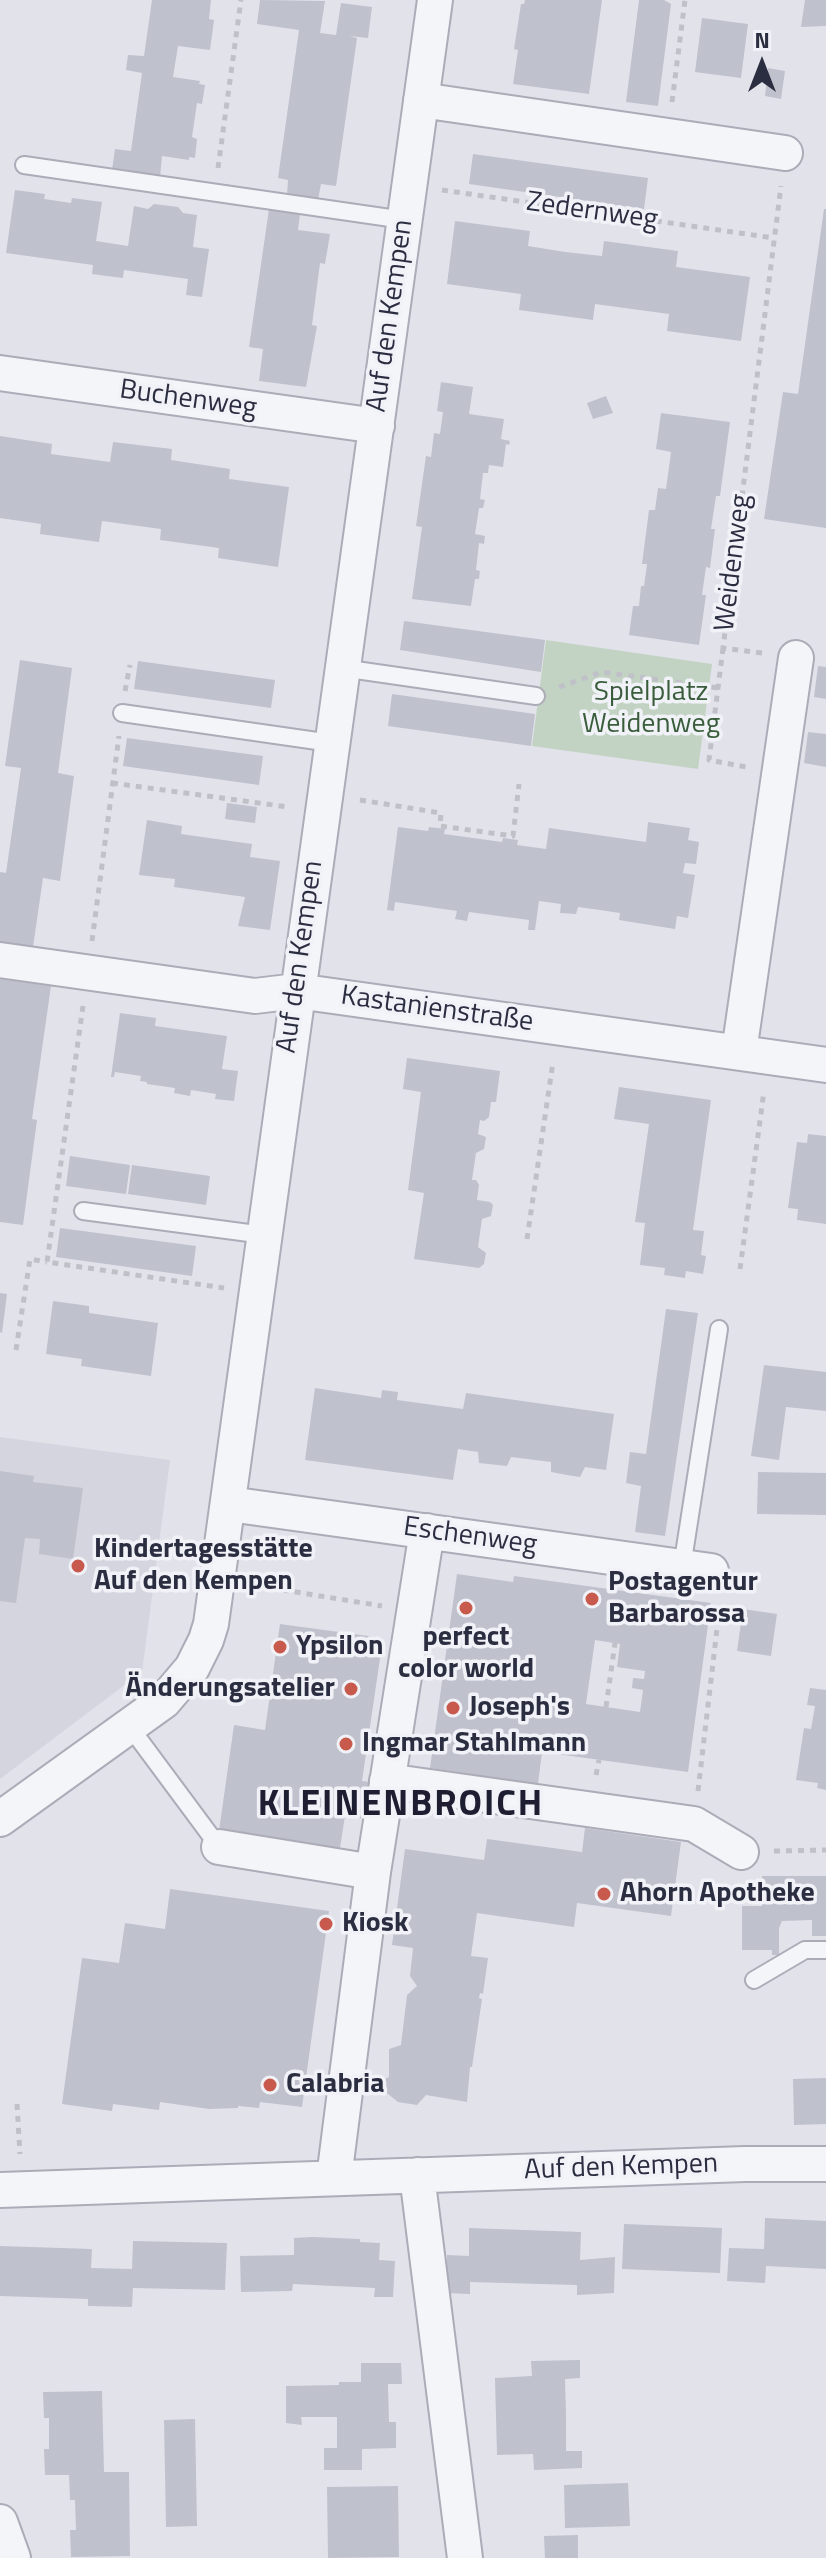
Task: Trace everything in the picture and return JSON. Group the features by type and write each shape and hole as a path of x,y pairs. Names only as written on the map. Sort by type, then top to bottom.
{"street":[{"name":"Auf den Kempen","path":"0,1819 164,1701 184,1680 206,1640 229,1504 322,803 435,0"},
{"path":"421,100 785,153"},
{"name":"Buchenweg","path":"0,373 377,426"},
{"path":"754,1054 780,773 796,658"},
{"name":"Kastanienstraße","path":"0,960 255,996 297,991 826,1065"},
{"name":"Eschenweg","path":"229,1504 697,1569"},
{"path":"334,2178 373,1872 427,1531"},
{"path":"387,1781 694,1824 741,1852"},
{"path":"219,1847 373,1872"},
{"name":"Auf den Kempen","path":"0,2190 745,2164 826,2164"},
{"path":"417,2175 465,2558"}],"lane":[{"path":"24,165 404,220"},
{"path":"342,668 536,696"},
{"path":"122,713 331,743"},
{"path":"83,1211 264,1235"},
{"path":"697,1569 719,1329"},
{"path":"130,1727 219,1847"},
{"path":"754,1980 805,1950 826,1950"}],"path":[{"path":"214,193 241,0"},
{"path":"668,136 685,0"},
{"name":"Weidenweg","path":"785,153 723,648 796,658"},
{"name":"Zedernweg","path":"409,186 774,238"},
{"path":"723,648 709,760 780,773"},
{"path":"47,1262 130,665"},
{"path":"536,696 602,672 718,688"},
{"path":"112,783 441,813 440,826 513,836 519,784"},
{"path":"527,1239 559,1026"},
{"path":"740,1269 754,1054"},
{"path":"16,1350 30,1259 257,1293"},
{"path":"694,1824 721,1597 697,1569"},
{"path":"271,1588 415,1611"},
{"path":"606,1707 615,1643"},
{"path":"741,1852 826,1850"},
{"path":"17,2104 21,2156"}],"shaded area":[{"name":"Kindertagesstätte Auf den Kempen","path":"0,1437 170,1460 142,1672 0,1779"}],"green space":[{"name":"Spielplatz Weidenweg","path":"546,640 712,664 698,769 532,746"}],"building":[{"path":"152,0 211,0 209,19 214,20 210,50 178,46 173,77 200,81 199,84 205,85 202,104 197,103 192,137 197,139 195,158 162,156 160,177 112,170 115,149 131,151 142,73 126,70 128,55 144,56"},
{"path":"260,0 325,1 320,33 336,35 341,3 372,7 368,38 349,36 357,38 336,186 321,184 318,200 287,196 288,180 278,178 299,30 257,24"},
{"path":"525,0 602,0 589,94 513,84 518,50 514,49 521,4"},
{"path":"639,0 664,0 671,4 658,106 626,102"},
{"path":"805,0 826,0 826,26 801,27"},
{"path":"702,18 748,24 741,78 695,72"},
{"path":"768,68 785,71 781,99 765,96"},
{"path":"473,154 648,178 644,209 469,184"},
{"path":"15,190 45,194 44,199 71,203 72,198 102,202 96,241 128,246 134,206 148,209 154,204 178,207 183,213 197,215 193,247 209,249 202,297 186,295 188,279 124,270 123,278 92,274 93,265 6,253"},
{"path":"269,209 300,214 298,230 330,234 325,264 320,263 312,325 317,326 306,387 259,381 263,349 249,347"},
{"path":"824,209 826,528 764,519 783,392 798,394"},
{"path":"455,221 530,231 528,246 565,252 602,256 604,241 678,251 676,267 750,277 741,341 667,331 669,314 595,304 593,320 519,310 521,294 447,284"},
{"path":"441,382 473,387 469,414 504,419 501,439 510,441 509,445 506,444 503,467 489,465 488,473 483,473 480,499 485,500 483,508 479,508 475,534 485,536 484,544 479,543 476,570 480,571 479,579 475,579 471,606 412,599 422,527 416,526 426,456 431,457 434,433 440,434 443,412 437,411"},
{"path":"606,396 613,413 593,419 587,403"},
{"path":"661,413 730,422 720,496 716,496 711,529 715,529 710,568 706,567 702,595 706,595 699,645 629,635 633,606 639,606 641,586 644,586 647,564 642,564 649,510 655,510 658,488 666,489 671,452 656,449"},
{"path":"0,436 52,444 51,454 110,462 113,442 172,449 171,460 230,469 229,479 289,487 278,567 218,558 219,548 160,540 161,529 102,521 99,542 40,534 41,524 0,518"},
{"path":"404,621 545,640 541,672 400,650"},
{"path":"20,660 72,668 58,773 74,776 60,881 43,878 33,947 0,942 0,872 6,873 21,768 5,766"},
{"path":"138,661 275,680 271,708 134,689"},
{"path":"818,666 826,667 826,699 814,697"},
{"path":"392,694 535,714 531,746 388,726"},
{"path":"808,732 826,734 826,767 804,763"},
{"path":"127,738 263,756 259,785 123,766"},
{"path":"227,803 257,807 255,823 225,819"},
{"path":"147,820 182,826 181,834 252,844 250,857 280,861 270,930 238,926 245,897 174,887 175,879 139,875"},
{"path":"648,822 690,828 688,840 699,842 696,864 685,863 683,873 695,875 688,918 677,916 675,929 619,920 620,913 600,910 578,907 576,914 560,913 561,904 539,901 535,930 528,930 529,920 469,912 467,921 455,919 457,911 395,902 394,911 387,910 398,827 428,831 429,827 445,829 444,834 502,842 503,838 518,840 517,845 546,849 549,828 646,842"},
{"path":"0,979 51,986 32,1119 37,1120 23,1225 0,1222"},
{"path":"120,1013 156,1018 155,1026 227,1036 222,1069 238,1071 234,1101 215,1099 216,1094 191,1090 190,1096 174,1093 175,1088 140,1081 141,1076 115,1072 111,1077"},
{"path":"407,1058 500,1071 496,1102 491,1102 489,1117 480,1120 478,1134 486,1137 484,1149 476,1153 472,1180 479,1185 477,1200 493,1205 491,1216 482,1219 478,1247 486,1253 484,1264 479,1268 414,1259 424,1193 408,1190 421,1092 403,1089"},
{"path":"619,1087 711,1100 693,1230 704,1231 701,1255 706,1256 703,1274 686,1271 685,1278 664,1275 665,1268 640,1265 645,1223 635,1222 649,1124 614,1119"},
{"path":"808,1134 826,1136 826,1224 797,1220 798,1209 788,1208 797,1142 807,1143"},
{"path":"70,1156 130,1165 126,1194 66,1186"},
{"path":"132,1165 210,1176 206,1205 128,1194"},
{"path":"60,1228 196,1246 192,1276 56,1257"},
{"path":"0,1293 7,1294 2,1333 0,1332"},
{"path":"53,1301 89,1306 89,1313 158,1323 151,1376 81,1366 82,1359 46,1354"},
{"path":"666,1309 698,1313 665,1536 635,1532 641,1486 626,1483 630,1452 646,1454"},
{"path":"764,1365 826,1372 826,1411 786,1407 779,1460 751,1456"},
{"path":"315,1388 381,1398 382,1390 398,1392 397,1400 463,1409 466,1393 614,1414 606,1470 585,1467 580,1477 551,1472 551,1462 511,1457 507,1466 479,1463 478,1452 458,1449 453,1480 305,1460"},
{"path":"0,1471 34,1476 33,1482 83,1488 73,1559 39,1554 40,1539 25,1538 16,1603 0,1601"},
{"path":"758,1472 826,1473 826,1515 757,1514"},
{"path":"457,1574 513,1582 514,1576 711,1603 688,1772 542,1752 538,1784 430,1768","holes":["595,1640 620,1644 617,1667 645,1671 644,1679 633,1678 632,1688 643,1690 640,1712 586,1704"]},
{"path":"743,1609 777,1614 771,1656 737,1651"},
{"path":"280,1624 383,1638 362,1781 371,1782 366,1819 345,1816 340,1848 219,1831 234,1725 265,1730"},
{"path":"810,1688 826,1690 826,1790 817,1788 818,1783 796,1780 804,1728 811,1729 815,1706 807,1705"},
{"path":"585,1828 681,1842 671,1916 577,1903 574,1927 477,1913 471,1956 488,1958 483,1994 480,1993 479,1998 482,1999 467,2102 426,2095 417,2105 398,2102 383,2090 385,2079 389,2077 389,2049 401,2045 407,1995 417,1986 410,1976 413,1948 392,1945 405,1849 484,1860 487,1839 582,1852"},
{"path":"762,1876 826,1876 826,1936 812,1936 812,1920 782,1921 779,1955 772,1955 772,1950 742,1950 742,1906 762,1906"},
{"path":"170,1889 329,1911 302,2107 260,2102 259,2108 238,2106 209,2109 160,2102 159,2110 113,2104 112,2111 62,2104 82,1958 119,1963 125,1923 165,1929"},
{"path":"826,2078 826,2124 794,2125 793,2079"},
{"path":"765,2218 826,2221 826,2269 766,2266 765,2283 727,2281 729,2248 764,2249"},
{"path":"624,2224 722,2228 720,2273 622,2269"},
{"path":"469,2228 581,2232 580,2260 615,2257 614,2293 577,2295 577,2285 470,2282 470,2294 446,2293 447,2255 469,2256"},
{"path":"294,2238 380,2243 379,2260 395,2261 393,2297 374,2297 375,2288 293,2284 292,2291 241,2292 240,2256 294,2255"},
{"path":"133,2241 227,2243 225,2290 133,2288 132,2307 88,2306 88,2299 0,2296 0,2246 92,2249 91,2268 132,2269"},
{"path":"580,2360 580,2378 565,2379 566,2451 582,2451 582,2468 534,2470 533,2454 497,2455 495,2378 532,2376 531,2361"},
{"path":"361,2363 401,2363 402,2384 388,2384 389,2422 396,2422 396,2448 362,2449 362,2470 324,2470 324,2448 337,2448 337,2417 301,2417 302,2425 286,2423 286,2386 361,2382"},
{"path":"102,2391 104,2472 129,2472 130,2556 71,2557 70,2530 76,2530 75,2500 70,2500 69,2475 45,2475 44,2449 49,2449 49,2418 44,2418 43,2392"},
{"path":"195,2419 197,2526 166,2527 164,2420"},
{"path":"628,2483 630,2526 565,2528 564,2485"},
{"path":"398,2486 399,2557 328,2558 327,2487"},
{"path":"578,2535 578,2558 545,2558 544,2536"}],"place":[{"name":"Kindertagesstätte Auf den Kempen","path":"78,1566"},
{"name":"Postagentur Barbarossa","path":"592,1599"},
{"name":"perfect color world","path":"466,1608"},
{"name":"Ypsilon","path":"280,1647"},
{"name":"Änderungsatelier","path":"351,1689"},
{"name":"Joseph's","path":"453,1708"},
{"name":"Ingmar Stahlmann","path":"346,1744"},
{"name":"Ahorn Apotheke","path":"604,1894"},
{"name":"Kiosk","path":"326,1924"},
{"name":"Calabria","path":"270,2085"}],"district":[{"name":"KLEINENBROICH","path":"401,1806"}]}
